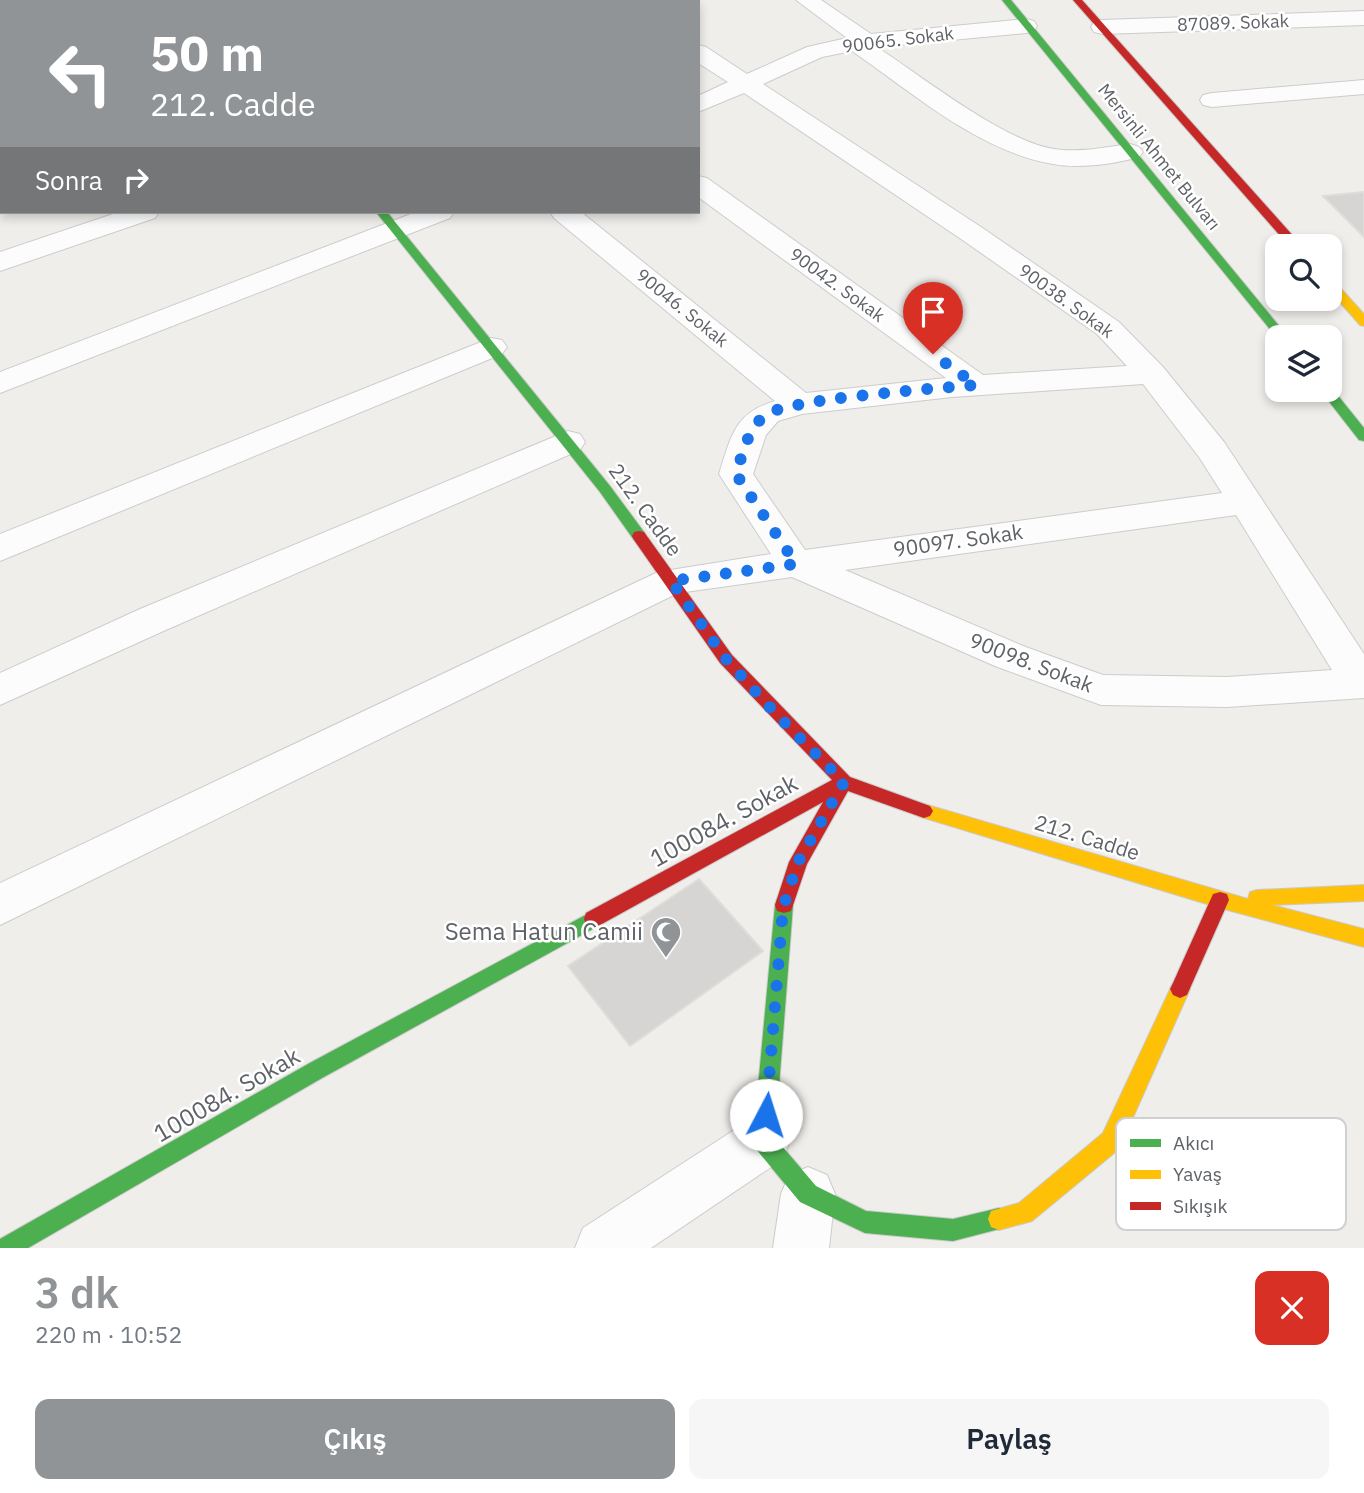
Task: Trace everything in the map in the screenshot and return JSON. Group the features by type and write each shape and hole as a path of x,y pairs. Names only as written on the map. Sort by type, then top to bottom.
{"street":[{"path":"169,0 178,0"},
{"path":"792,0 807,26 861,42 1019,148 1053,157 1130,152"},
{"name":"Mersinli Ahmet Bulvarı","path":"1006,0 1272,325"},
{"name":"Mersinli Ahmet Bulvarı","path":"1077,0 1285,234"},
{"name":"87089. Sokak","path":"1102,27 1364,18"},
{"name":"90065. Sokak","path":"700,104 745,85 807,26 861,42 1026,26"},
{"name":"90038. Sokak","path":"700,53 974,235 1108,328 1152,374 1212,450 1363,682"},
{"path":"1212,100 1364,87"},
{"name":"90042. Sokak","path":"700,185 976,385"},
{"path":"0,262 139,214"},
{"path":"0,383 389,221 429,214"},
{"name":"90046. Sokak","path":"566,214 799,404"},
{"name":"212. Cadde","path":"389,221 606,489 726,659 844,782 948,818 1220,900 1364,938"},
{"path":"1342,297 1364,322"},
{"path":"0,548 492,347"},
{"path":"796,564 736,474 750,432 766,414 799,404 976,385 1152,374"},
{"path":"1336,402 1364,437"},
{"path":"0,690 154,619 568,442"},
{"name":"90097. Sokak","path":"0,905 671,581 1245,502"},
{"name":"90098. Sokak","path":"796,564 1009,656 1101,690 1227,692 1363,682"},
{"name":"100084. Sokak","path":"764,1141 783,908 798,862 844,782"},
{"name":"100084. Sokak","path":"6,1248 314,1071 844,782"},
{"path":"1121,1118 1220,900 1364,893"},
{"path":"603,1248 764,1141 808,1194 865,1222 953,1230 1024,1213 1111,1141 1116,1130"},
{"path":"801,1248 808,1194"}],"building":[{"path":"1364,192 1364,237 1323,196"},
{"name":"Sema Hatun Camii","path":"699,879 763,951 630,1046 568,966"}],"traffic: fast":[{"path":"1006,0 1272,325"},
{"path":"383,214 605,489 639,536"},
{"path":"1336,402 1364,437"},
{"path":"784,905 764,1141 808,1194 865,1222 953,1230 999,1219"},
{"path":"6,1248 315,1071 593,919"}],"traffic: slow":[{"path":"1342,297 1364,322"},
{"path":"924,811 1220,900 1364,938"},
{"path":"1257,898 1364,893"},
{"path":"1121,1118 1180,989"},
{"path":"999,1219 1024,1213 1111,1141 1116,1130"}],"traffic: jam":[{"path":"1077,0 1285,234"},
{"path":"639,536 726,659 844,782 924,811"},
{"path":"593,919 844,782 798,862 784,905"},
{"path":"1180,989 1220,900"}],"place":[{"name":"Sema Hatun Camii","path":"666,959"}],"route":[{"path":"766,1115 783,908 798,862 844,782 726,659 671,581 796,564 736,474 750,432 766,414 799,404 976,385 933,354"}]}
